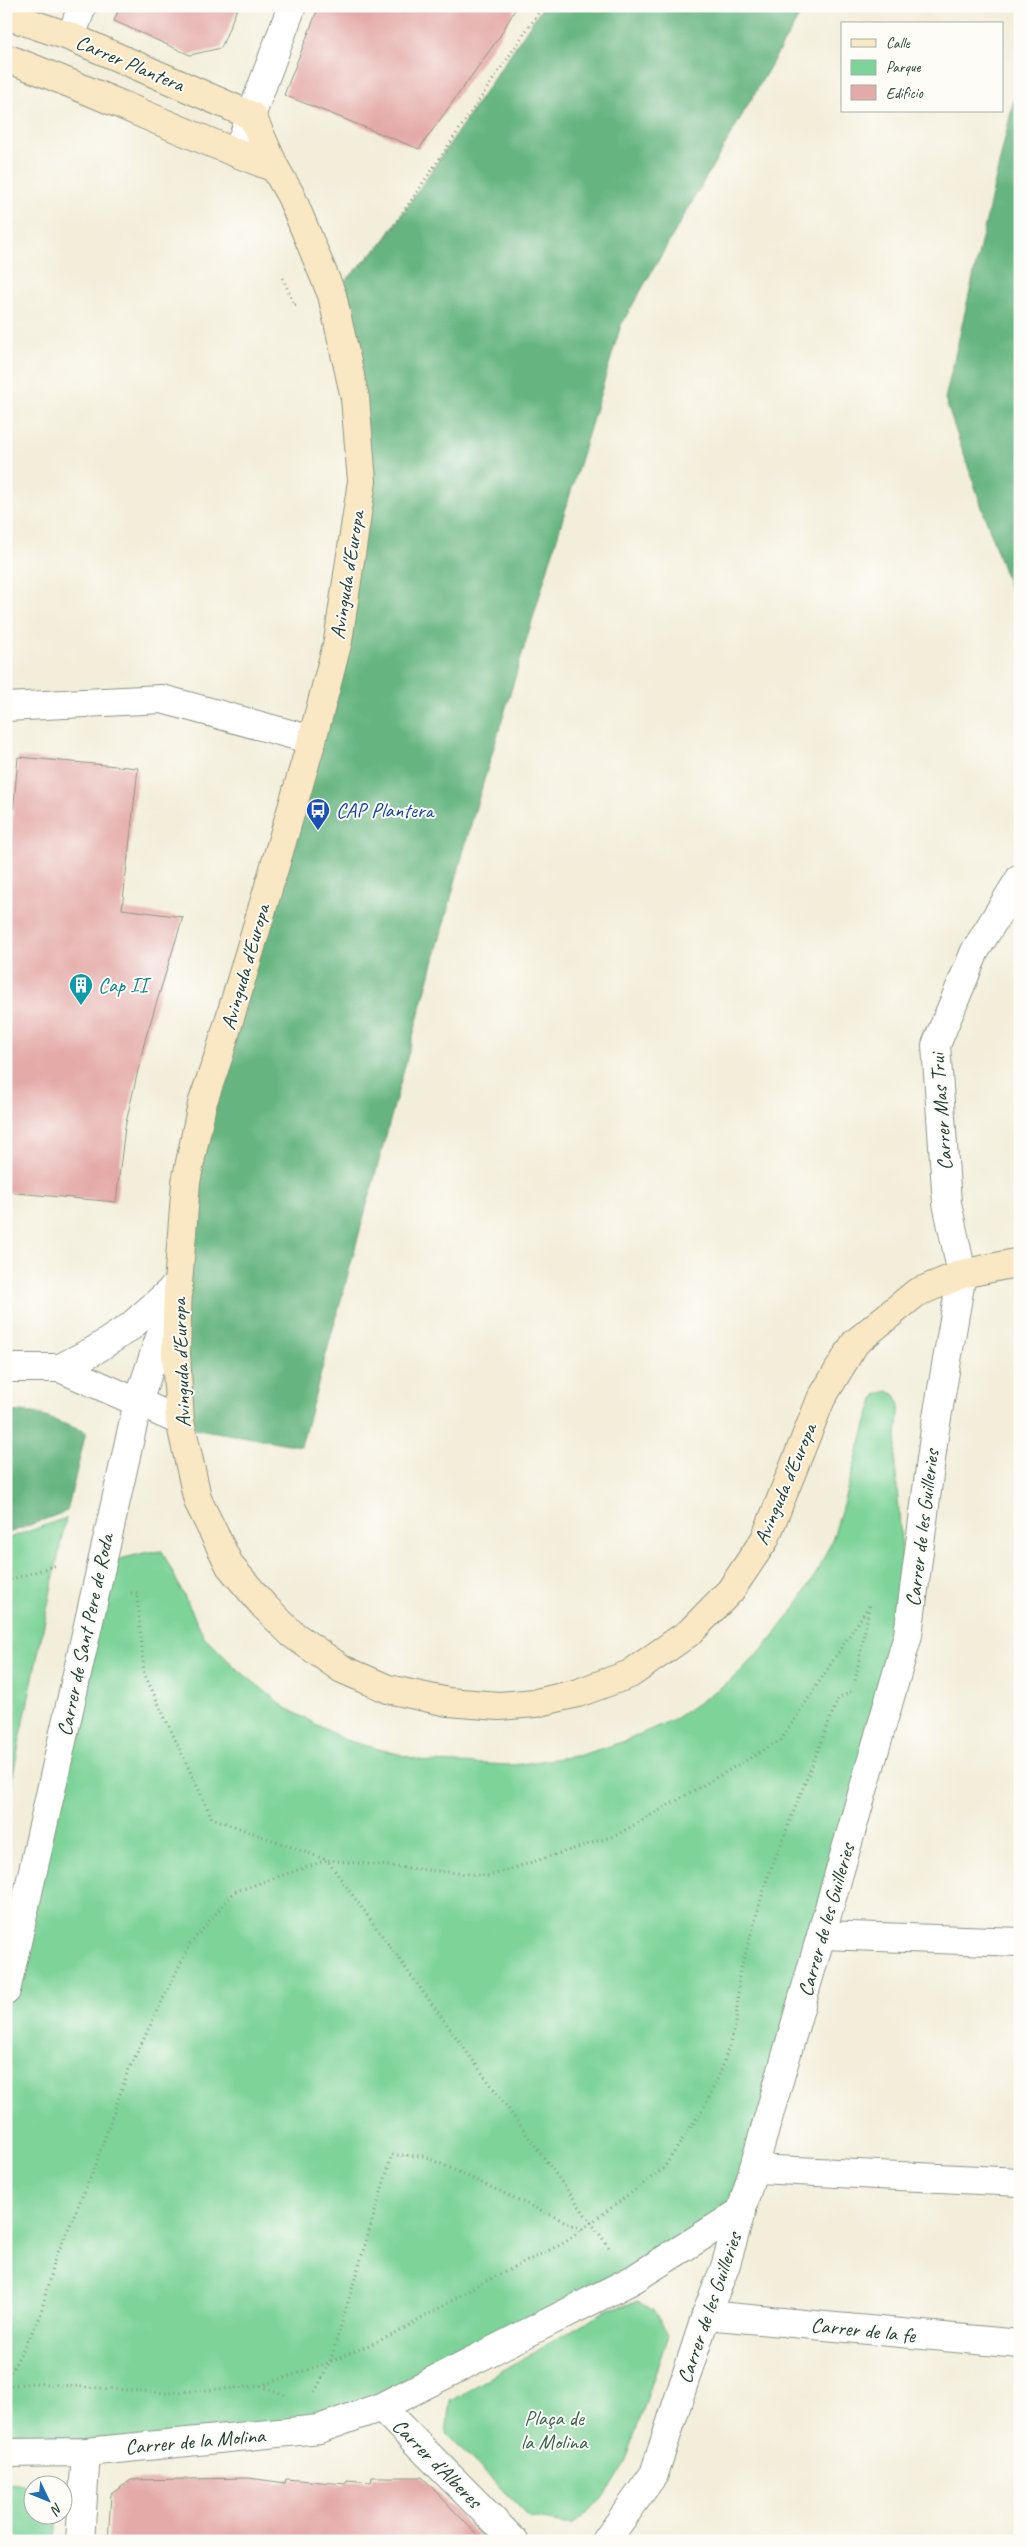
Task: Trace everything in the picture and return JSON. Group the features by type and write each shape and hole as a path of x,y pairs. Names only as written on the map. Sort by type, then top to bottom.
{"street":[{"path":"71,37 82,6"},
{"path":"236,154 252,116 292,6"},
{"name":"Carrer Plantera","path":"6,15 71,37 252,116"},
{"name":"Carrer Plantera","path":"6,58 56,77 236,154 275,168"},
{"path":"252,116 275,168"},
{"name":"Avinguda d'Europa","path":"275,168 291,196 332,295 355,398 362,481 338,641 312,740 219,1056 202,1104 186,1182 178,1284 176,1353 180,1422 198,1501 230,1566 264,1606 292,1634 342,1669 388,1689 448,1702 500,1706 536,1703 578,1693 630,1674 690,1632 730,1591 765,1538 821,1399 855,1344 916,1293 962,1274 1020,1262"},
{"path":"6,708 162,699 312,740"},
{"name":"Carrer Mas Trui","path":"962,1274 947,1203 936,1045 975,951 1020,878"},
{"name":"Carrer de les Guilleries","path":"606,2541 654,2474 706,2315 725,2267 908,1635 935,1429 962,1274"},
{"path":"60,1368 95,1350 130,1327 178,1284"},
{"name":"Carrer de Sant Pere de Roda","path":"6,1991 138,1402 178,1284"},
{"path":"6,1368 60,1368 180,1422"},
{"path":"822,1934 1020,1942"},
{"path":"754,2170 1020,2182"},
{"path":"381,2407 632,2280 742,2211"},
{"name":"Carrer de la fe","path":"706,2315 1020,2344"},
{"name":"Carrer de la Molina","path":"6,2453 86,2452 319,2430 381,2407"},
{"name":"Carrer d'Alberes","path":"381,2407 514,2541"},
{"path":"80,2541 86,2452"}],"path":[{"path":"280,269 294,305 332,295 383,242 543,6"},
{"path":"6,1581 57,1565"},
{"path":"6,2386 33,2383 167,2393 260,2386 330,2362 397,2333 478,2285 564,2243 592,2224 663,2169 678,2142 706,2104 722,2068 736,2024 739,1975 767,1879 838,1699 853,1691 870,1604 780,1740 617,1835 488,1876 327,1860 212,1818 144,1673 137,1593"},
{"path":"327,1860 632,2280"},
{"path":"6,2381 40,2317 52,2264 94,2169 128,2071 190,1944 234,1892 327,1860"},
{"path":"313,2395 330,2362 392,2155 424,2156 583,2230"}],"green space":[{"path":"543,6 805,6 621,325 473,817 301,1446 179,1426 167,1276 312,740 362,481 332,295 383,242"},
{"path":"1020,73 1020,619 945,399"},
{"path":"888,1391 895,1395 900,1404 895,1459 908,1635 739,2208 319,2429 6,2453 6,2013 100,1564 148,1552 162,1551 204,1636 236,1668 286,1708 345,1740 428,1762 514,1765 581,1755 625,1741 676,1718 730,1681 768,1643 794,1610 818,1570 833,1538 876,1395"},
{"path":"6,1411 35,1413 86,1432 67,1511 6,1534"},
{"path":"66,1518 6,1808 6,1539"},
{"name":"Plaça de la Molina","path":"638,2302 654,2310 668,2335 626,2461 602,2499 572,2525 530,2518 446,2433 450,2401 608,2309"},
{"path":"6,2483 22,2484 22,2524 56,2524 55,2541 6,2541"}],"building":[{"path":"120,6 238,6 221,48 190,55 114,21"},
{"path":"319,6 517,6 500,36 419,149 284,95"},
{"name":"Cap II","path":"18,757 138,768 122,909 183,917 145,1040 125,1127 116,1202 6,1192 6,895"},
{"path":"372,2477 422,2477 483,2541 108,2541 111,2494 131,2480 249,2478 285,2483 286,2479 345,2484 347,2480 371,2482"}],"place":[{"name":"CAP Plantera","path":"318,831"},
{"name":"Cap II","path":"81,1006"}]}
